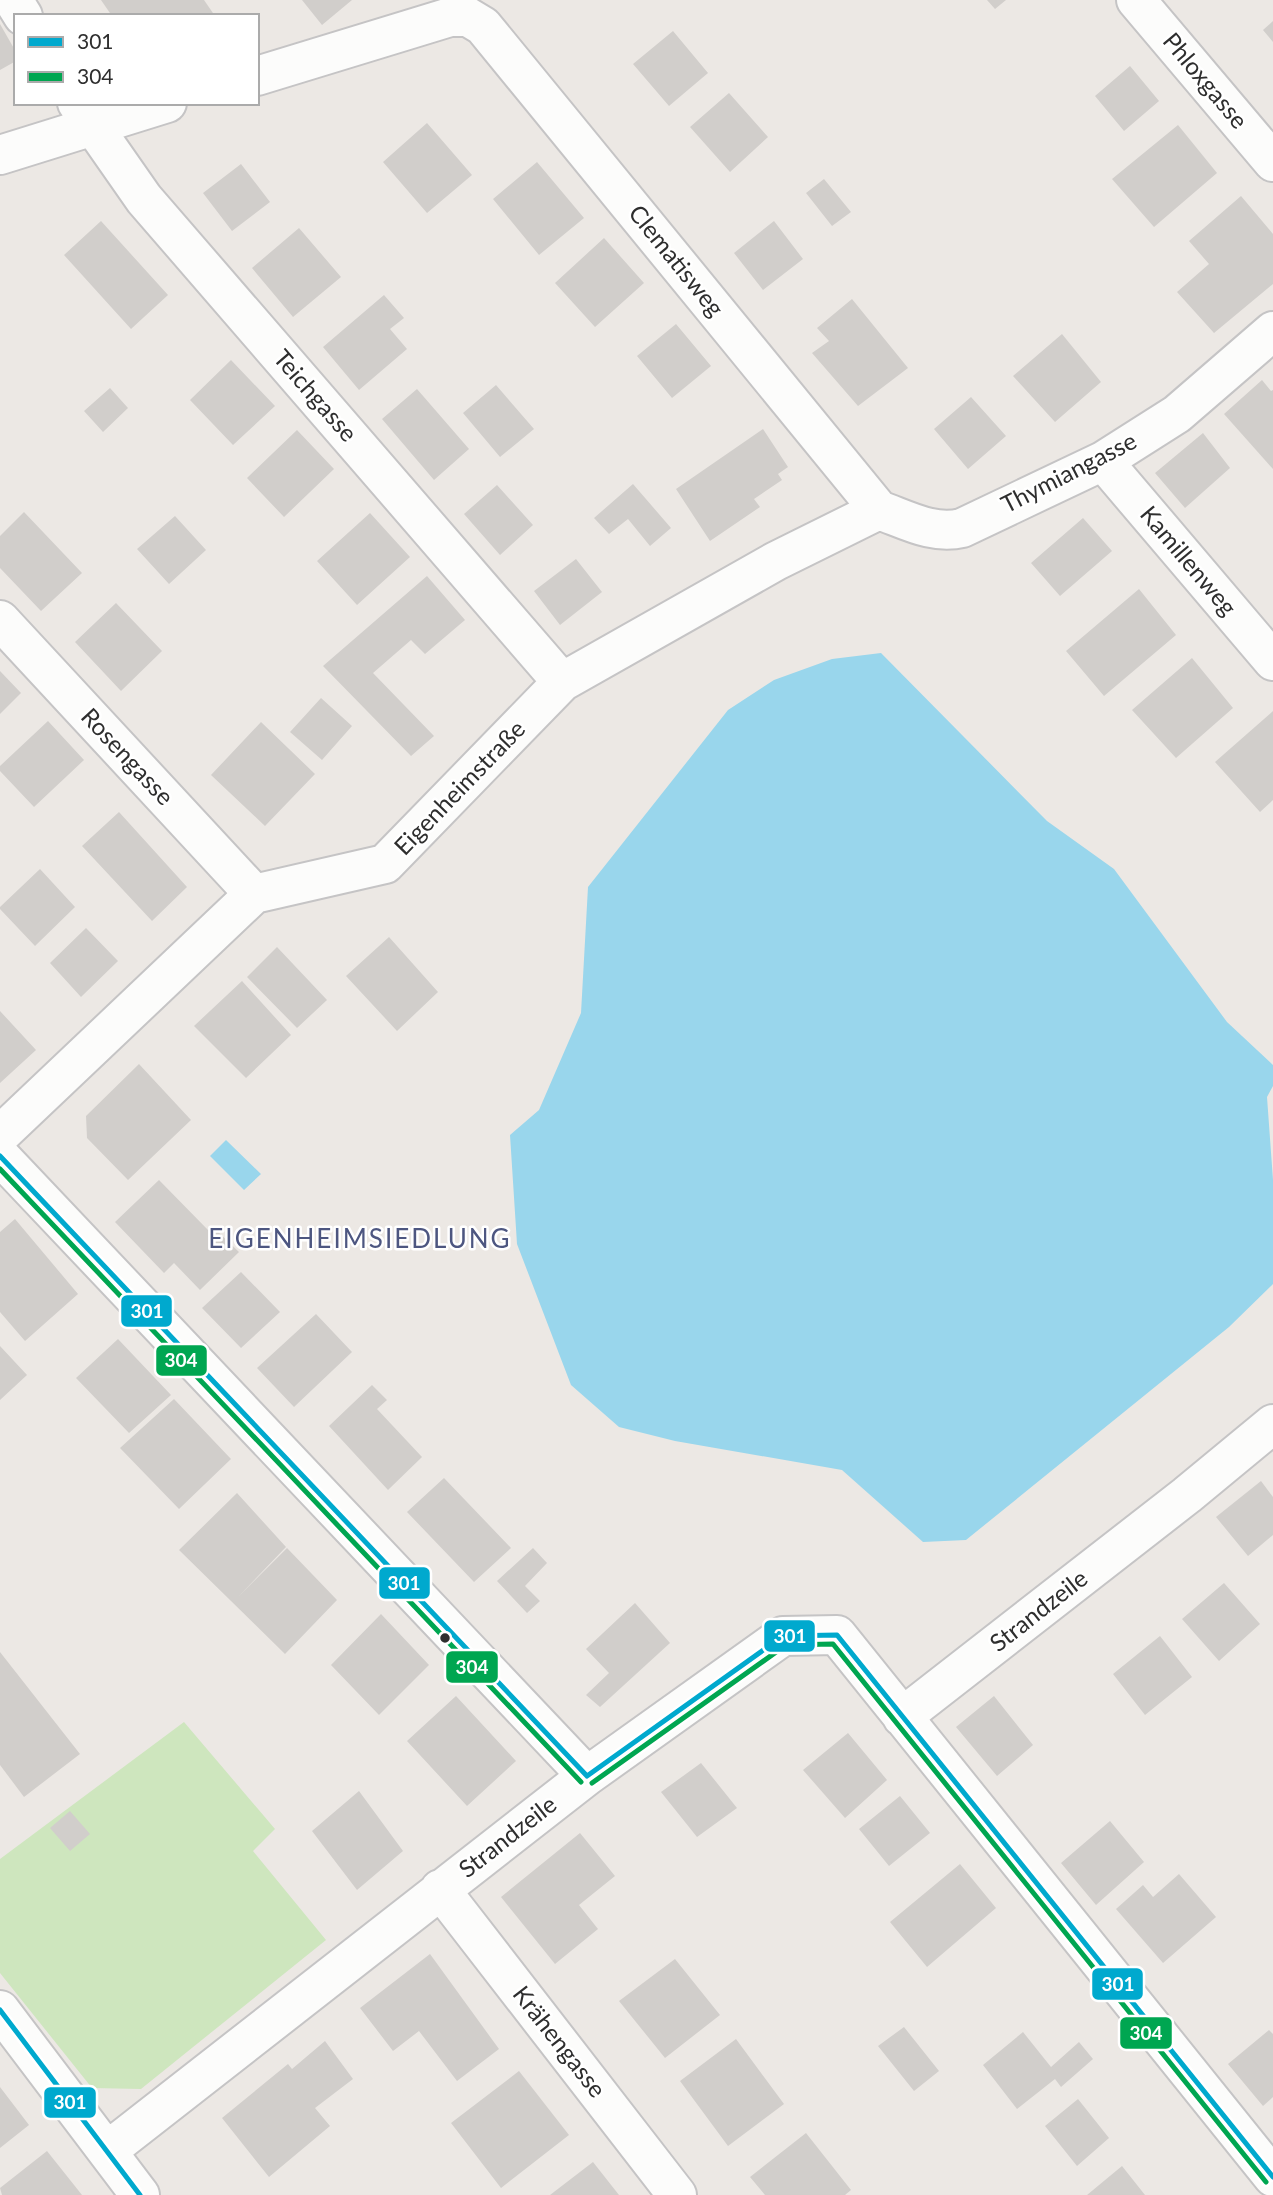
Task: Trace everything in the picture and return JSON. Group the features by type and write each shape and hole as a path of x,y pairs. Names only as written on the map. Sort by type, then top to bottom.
{"street":[{"name":"Phloxgasse","path":"1136,0 1273,162"},
{"name":"Clematisweg","path":"259,75 450,18 468,17 483,26 879,510"},
{"path":"0,155 84,115 153,105"},
{"name":"Teichgasse","path":"84,115 144,199 562,682"},
{"name":"Thymiangasse","path":"879,510 927,528 947,532 962,528 1103,461 1177,414 1273,331"},
{"name":"Kamillenweg","path":"1103,461 1273,661"},
{"name":"Eigenheimstraße","path":"254,894 385,864 562,682 776,561 879,510"},
{"name":"Rosengasse","path":"0,621 254,894"},
{"path":"0,1135 254,894"},
{"path":"0,1156 587,1776"},
{"name":"Strandzeile","path":"107,2151 587,1776 783,1636 837,1636 902,1717 1187,1495 1273,1424"},
{"path":"902,1717 1273,2177"},
{"name":"Krähengasse","path":"440,1889 677,2195"},
{"path":"0,2010 141,2195"},
{"path":"1265,2195 1273,2187"}],"green space":[{"path":"184,1722 275,1829 253,1851 326,1940 141,2089 92,2088 0,1973 0,1859"}],"water":[{"path":"881,653 1047,821 1114,869 1227,1022 1273,1065 1273,1086 1267,1097 1273,1180 1273,1284 1229,1327 966,1540 923,1542 842,1470 675,1441 619,1427 571,1385 517,1244 510,1135 539,1110 581,1013 588,887 728,710 774,680 832,659"},
{"path":"226,1140 261,1174 244,1190 210,1156"}],"building":[{"path":"101,0 204,0 214,14 111,14"},
{"path":"302,0 352,0 322,25"},
{"path":"987,0 1006,0 995,9"},
{"path":"1273,21 1273,42 1263,30"},
{"path":"0,24 14,48 14,62 0,70"},
{"path":"673,31 708,73 669,106 633,64"},
{"path":"1130,66 1159,101 1124,131 1095,96"},
{"path":"729,93 768,137 730,172 690,127"},
{"path":"427,123 472,175 427,213 383,162"},
{"path":"1178,125 1217,173 1154,227 1112,179"},
{"path":"537,162 584,218 539,255 493,199"},
{"path":"241,164 270,202 232,231 203,193"},
{"path":"824,179 851,212 832,226 806,193"},
{"path":"1241,196 1273,234 1273,284 1214,333 1177,292 1209,264 1189,241"},
{"path":"101,221 168,295 131,329 64,255"},
{"path":"774,221 803,259 763,290 734,253"},
{"path":"299,228 341,277 293,317 252,268"},
{"path":"604,238 644,283 595,327 555,283"},
{"path":"384,295 404,318 390,329 407,349 359,390 323,347"},
{"path":"852,299 908,368 858,406 812,353 829,341 817,328"},
{"path":"676,324 711,366 672,398 637,356"},
{"path":"1062,334 1101,382 1055,422 1013,376"},
{"path":"231,360 275,406 233,445 190,400"},
{"path":"1262,380 1273,390 1273,469 1224,414"},
{"path":"496,385 534,429 500,457 463,413"},
{"path":"110,388 128,408 103,432 84,411"},
{"path":"417,389 469,449 434,480 382,419"},
{"path":"971,397 1006,436 968,469 934,429"},
{"path":"763,429 788,467 778,474 782,480 754,499 760,507 710,541 676,489"},
{"path":"297,430 334,469 284,517 247,478"},
{"path":"1203,433 1230,468 1185,508 1155,473"},
{"path":"633,484 671,528 650,546 628,519 609,534 594,518"},
{"path":"497,485 533,525 500,555 464,514"},
{"path":"24,512 82,573 41,611 0,568 0,536"},
{"path":"370,513 410,557 357,605 317,561"},
{"path":"175,516 206,550 169,584 137,549"},
{"path":"1083,518 1112,551 1060,596 1031,563"},
{"path":"576,559 602,592 560,625 534,591"},
{"path":"427,576 465,620 425,654 411,640 373,673 434,736 411,756 323,666"},
{"path":"1139,589 1176,635 1104,696 1066,651"},
{"path":"116,603 162,651 121,691 75,642"},
{"path":"1192,658 1233,708 1176,758 1132,710"},
{"path":"0,671 21,693 0,714"},
{"path":"321,698 352,726 322,760 290,732"},
{"path":"1273,711 1273,800 1260,812 1215,762"},
{"path":"48,721 84,760 34,807 0,771 0,766"},
{"path":"261,722 315,774 265,826 211,775"},
{"path":"119,812 187,887 152,921 82,846"},
{"path":"40,869 75,907 35,946 0,907"},
{"path":"86,928 118,961 81,997 50,963"},
{"path":"389,937 438,992 397,1031 346,976"},
{"path":"277,947 327,1000 297,1028 247,977"},
{"path":"242,981 291,1035 246,1078 194,1026"},
{"path":"0,1011 36,1050 0,1083"},
{"path":"139,1064 191,1120 128,1180 87,1138 86,1116"},
{"path":"159,1180 208,1230 212,1226 239,1252 200,1290 174,1263 164,1273 115,1222"},
{"path":"15,1219 78,1294 25,1341 0,1312 0,1232"},
{"path":"241,1272 280,1312 241,1348 202,1308"},
{"path":"316,1314 352,1352 294,1407 257,1368"},
{"path":"118,1339 171,1395 129,1433 76,1378"},
{"path":"0,1346 27,1375 0,1400"},
{"path":"372,1385 387,1400 377,1409 422,1457 388,1490 329,1426"},
{"path":"174,1399 231,1459 179,1509 120,1448"},
{"path":"444,1478 511,1548 474,1582 407,1512"},
{"path":"1261,1481 1273,1497 1273,1535 1248,1556 1216,1517"},
{"path":"237,1493 286,1547 238,1597 287,1548 337,1600 285,1654 179,1550"},
{"path":"533,1548 547,1563 525,1586 540,1601 527,1613 497,1581"},
{"path":"1224,1583 1260,1624 1219,1661 1182,1619"},
{"path":"635,1603 670,1643 600,1707 586,1695 609,1673 586,1649"},
{"path":"381,1614 429,1665 379,1715 331,1665"},
{"path":"1160,1636 1192,1677 1145,1715 1113,1674"},
{"path":"0,1652 80,1754 24,1797 0,1765"},
{"path":"456,1696 516,1761 467,1806 407,1741"},
{"path":"994,1696 1033,1745 997,1776 956,1727"},
{"path":"848,1733 887,1780 845,1818 803,1770"},
{"path":"701,1763 737,1808 697,1837 661,1792"},
{"path":"359,1791 403,1851 357,1890 312,1831"},
{"path":"900,1796 930,1833 889,1866 859,1829"},
{"path":"70,1811 90,1834 70,1851 50,1828"},
{"path":"1110,1821 1144,1862 1096,1905 1061,1863"},
{"path":"580,1833 615,1876 579,1905 598,1929 555,1964 501,1897"},
{"path":"960,1864 996,1908 927,1967 890,1922"},
{"path":"1179,1874 1216,1917 1163,1963 1116,1909 1143,1885 1153,1897"},
{"path":"430,1954 499,2049 457,2081 419,2031 393,2051 360,2008"},
{"path":"675,1959 720,2015 665,2058 619,2001"},
{"path":"904,2027 939,2071 914,2091 878,2046"},
{"path":"1269,2030 1273,2034 1273,2097 1263,2106 1228,2064"},
{"path":"1023,2032 1051,2067 1079,2042 1093,2059 1061,2087 1055,2079 1017,2109 983,2065"},
{"path":"736,2039 784,2104 728,2146 680,2081"},
{"path":"325,2041 353,2079 315,2108 330,2126 269,2177 222,2118 288,2064 292,2069"},
{"path":"519,2071 569,2135 501,2188 451,2123"},
{"path":"0,2087 29,2125 0,2148"},
{"path":"1078,2099 1109,2138 1077,2166 1045,2126"},
{"path":"806,2133 851,2190 845,2195 765,2195 750,2177"},
{"path":"47,2151 82,2195 2,2195 0,2188"},
{"path":"593,2162 619,2195 550,2195"},
{"path":"1122,2166 1145,2195 1087,2195"}],"transit line":[{"name":"301","path":"0,1156 587,1776"},
{"name":"304","path":"0,1169 581,1782"},
{"name":"301","path":"587,1776 783,1636 837,1635 1273,2177"},
{"name":"304","path":"592,1783 786,1645 833,1644 1266,2182"},
{"name":"301","path":"0,2010 140,2195"}],"district":[{"name":"EIGENHEIMSIEDLUNG","path":"360,1239"}]}
